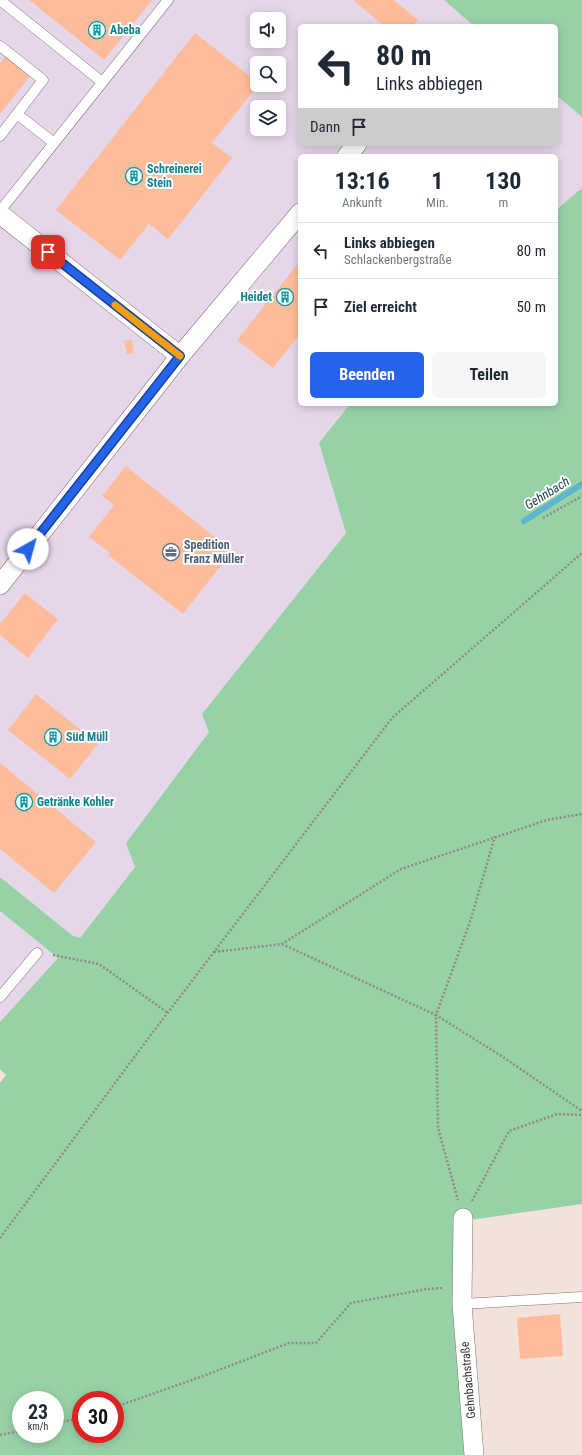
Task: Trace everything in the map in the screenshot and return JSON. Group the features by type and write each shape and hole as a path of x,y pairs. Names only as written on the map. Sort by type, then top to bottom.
{"street":[{"path":"349,154 355,146"},
{"path":"0,212 180,356"},
{"path":"0,585 180,356 298,215"},
{"name":"Gehnbachstraße","path":"463,1218 463,1296 474,1455"}],"lane":[{"path":"0,0 102,82"},
{"path":"0,212 168,0"},
{"path":"0,46 43,80 0,136"},
{"path":"17,114 54,142"},
{"path":"0,997 37,953"},
{"path":"463,1296 582,1296"}],"path":[{"path":"543,518 582,496"},
{"path":"0,1238 168,1013 392,718 582,553"},
{"path":"214,952 282,944 401,869 495,836 547,820 582,814"},
{"path":"463,1218 438,1128 436,1015 471,919 495,836"},
{"path":"282,944 436,1015 503,1057 582,1111"},
{"path":"37,953 99,964 168,1013"},
{"path":"463,1218 509,1131 557,1114 582,1115"},
{"path":"124,1404 206,1375 289,1343 316,1343 351,1303 427,1289 463,1296"},
{"path":"0,1435 12,1433"}],"shaded area":[{"path":"0,0 444,0 472,24 298,24 298,146 558,146 558,97 582,117 582,188 558,208 558,154 298,154 298,406 348,406 319,443 346,533 202,714 209,732 126,843 135,866 80,938 73,936 0,877"},
{"path":"0,911 58,958 0,1022"}],"green space":[{"path":"444,0 582,0 582,117 558,97 558,24 472,24"},
{"path":"582,188 582,1204 455,1222 471,1455 0,1455 0,1083 6,1075 0,1069 0,1022 58,958 0,911 0,877 73,936 80,938 135,867 126,843 209,732 202,714 346,533 319,443 348,406 558,406 558,208"}],"building":[{"name":"Abeba","path":"29,0 152,0 104,60"},
{"path":"353,0 394,0 418,20 415,24 382,24"},
{"name":"Schreinerei Stein","path":"195,33 250,76 250,92 252,92 212,143 232,158 168,239 149,224 120,260 56,210"},
{"path":"5,56 30,76 0,114 0,63"},
{"name":"Heidet","path":"298,264 298,337 273,368 237,340"},
{"path":"132,340 134,353 127,354 124,341"},
{"name":"Spedition Franz Müller","path":"126,466 232,551 183,614 108,555 110,553 89,537 114,505 102,496"},
{"path":"25,593 58,619 28,658 0,635 0,624"},
{"name":"Süd Müll","path":"36,694 98,744 70,779 8,730"},
{"name":"Getränke Kohler","path":"0,763 96,842 54,893 0,849"},
{"path":"560,1314 563,1356 520,1359 517,1318"}],"waterway":[{"name":"Gehnbach","path":"524,521 582,484"}],"slow traffic":[{"path":"115,305 180,356"}],"place":[{"name":"Abeba","path":"97,30"},
{"name":"Schreinerei Stein","path":"134,176"},
{"name":"Heidet","path":"285,297"},
{"name":"Spedition Franz Müller","path":"171,552"},
{"name":"Süd Müll","path":"53,737"},
{"name":"Getränke Kohler","path":"24,802"}],"route":[{"path":"28,549 180,356 48,252"}]}
